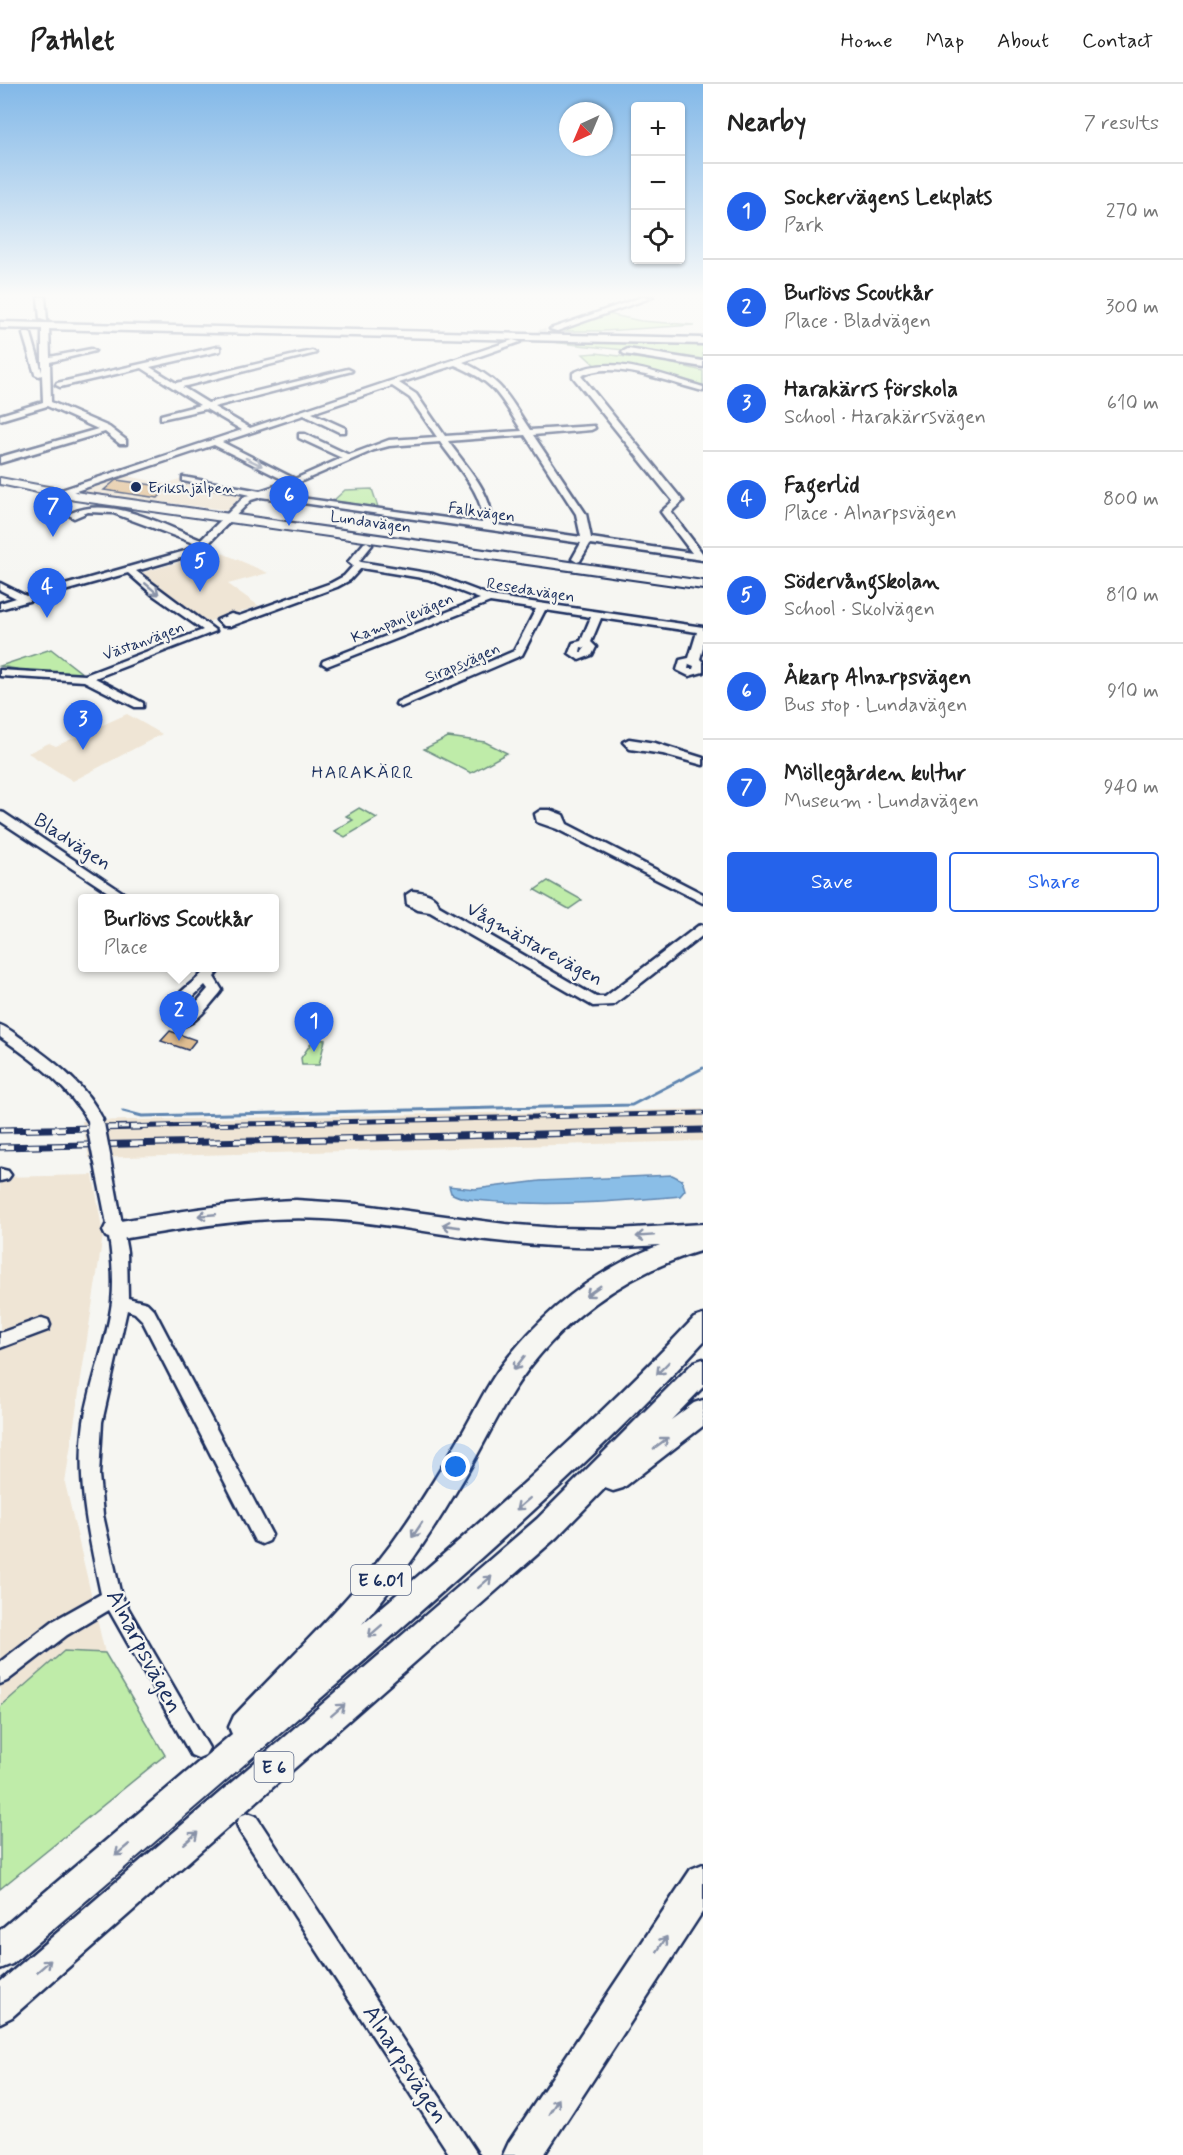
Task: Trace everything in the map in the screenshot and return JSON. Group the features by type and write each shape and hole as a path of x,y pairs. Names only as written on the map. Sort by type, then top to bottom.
{"highway":[{"path":"115,1231 201,1215 294,1209 358,1213 535,1236 589,1239 703,1231"},
{"name":"E 6.01","path":"166,1812 363,1603 438,1498 495,1397 535,1342 557,1319 612,1279 658,1255 703,1241"},
{"name":"E 6","path":"0,1952 166,1812 550,1480 624,1409 703,1325"},
{"name":"E 6","path":"0,2005 547,1528 703,1370"},
{"path":"547,1528 703,1412"},
{"path":"522,2155 703,1881"}],"main road":[{"name":"Lundavägen","path":"0,481 58,494 703,585"}],"street":[{"path":"46,394 46,403"},
{"path":"186,394 248,430"},
{"path":"164,417 256,394"},
{"path":"58,494 358,394"},
{"path":"410,394 488,507 486,526"},
{"path":"502,394 581,514 587,541 577,559"},
{"path":"591,394 678,501 666,512 701,557"},
{"path":"0,418 46,403"},
{"path":"46,403 106,429 123,442"},
{"path":"304,412 342,429"},
{"path":"0,606 188,554 203,544 248,498 271,492 389,443 591,428"},
{"path":"0,460 106,429"},
{"path":"302,436 349,458"},
{"path":"213,441 295,482"},
{"name":"Falkvägen","path":"186,479 258,494 701,557"},
{"path":"74,514 87,509 114,510 203,544"},
{"path":"240,619 341,582 358,565 352,562 367,545"},
{"name":"Resedavägen","path":"358,565 430,576 489,599 703,631"},
{"name":"Västanvägen","path":"86,678 211,631 175,607 131,571"},
{"path":"0,586 25,599"},
{"name":"Kampanjevägen","path":"327,663 489,599"},
{"name":"Sirapsvägen","path":"401,704 512,657 518,652 542,607"},
{"path":"585,643 597,615"},
{"path":"694,660 703,631"},
{"path":"0,673 86,678 139,705"},
{"path":"664,751 703,762"},
{"name":"Bladvägen","path":"0,816 118,894"},
{"path":"561,826 703,899"},
{"name":"Vågmästarevägen","path":"433,908 593,1001 608,1002 703,929"},
{"name":"Alnarpsvägen","path":"0,1030 38,1057 73,1088 91,1108 95,1120 119,1252 120,1302 97,1397 91,1438 90,1475 99,1544 112,1598 198,1748"},
{"path":"120,1302 141,1308 148,1315 262,1534"},
{"path":"0,1341 42,1325"},
{"path":"0,1674 60,1628 112,1598"},
{"name":"Alnarpsvägen","path":"248,1824 465,2155"}],"shaded area":[{"path":"123,475 166,484 182,478 251,495 235,511 74,491"},
{"path":"218,551 268,573 228,584 259,606 204,623 170,599 141,573"},
{"path":"127,714 162,734 73,781 28,753 49,743 56,746"},
{"path":"703,1109 703,1141 89,1158 82,1121"},
{"path":"93,1175 103,1235 65,1483 105,1653 64,1651 0,1707 0,1177"}],"green space":[{"path":"372,489 378,507 333,501 345,490"},
{"path":"51,649 83,674 32,672 0,666"},
{"path":"448,737 485,742 507,753 471,773 424,749"},
{"path":"359,808 377,818 345,837 334,831 353,820 346,816"},
{"path":"548,881 582,900 569,909 535,890"},
{"path":"314,1039 325,1040 319,1065 302,1065 301,1058"},
{"path":"64,1651 105,1653 165,1755 0,1889 0,1707"}],"water":[{"path":"672,1175 682,1180 685,1190 680,1196 590,1202 523,1203 475,1200 451,1193 449,1186 475,1189 540,1181"}],"building":[{"name":"Erikshjälpen","path":"116,480 168,487 158,498 104,490"},
{"path":"170,1031 196,1040 188,1050 161,1041"}],"waterway":[{"path":"123,1111 142,1116 632,1105 703,1068"}],"railway":[{"path":"78,1128 703,1113"},
{"path":"0,1130 140,1127"},
{"path":"0,1147 703,1130"}],"place":[{"name":"Erikshjälpen","path":"136,487"},
{"name":"Åkarp Alnarpsvägen","path":"289,526"},
{"name":"Möllegården kultur","path":"53,537"},
{"name":"Södervångskolan","path":"200,592"},
{"name":"Fagerlid","path":"47,618"},
{"name":"Harakärrs förskola","path":"83,750"},
{"name":"Burlövs Scoutkår","path":"179,1041"},
{"name":"Sockervägens Lekplats","path":"314,1052"}],"district":[{"name":"HARAKÄRR","path":"363,772"}]}
